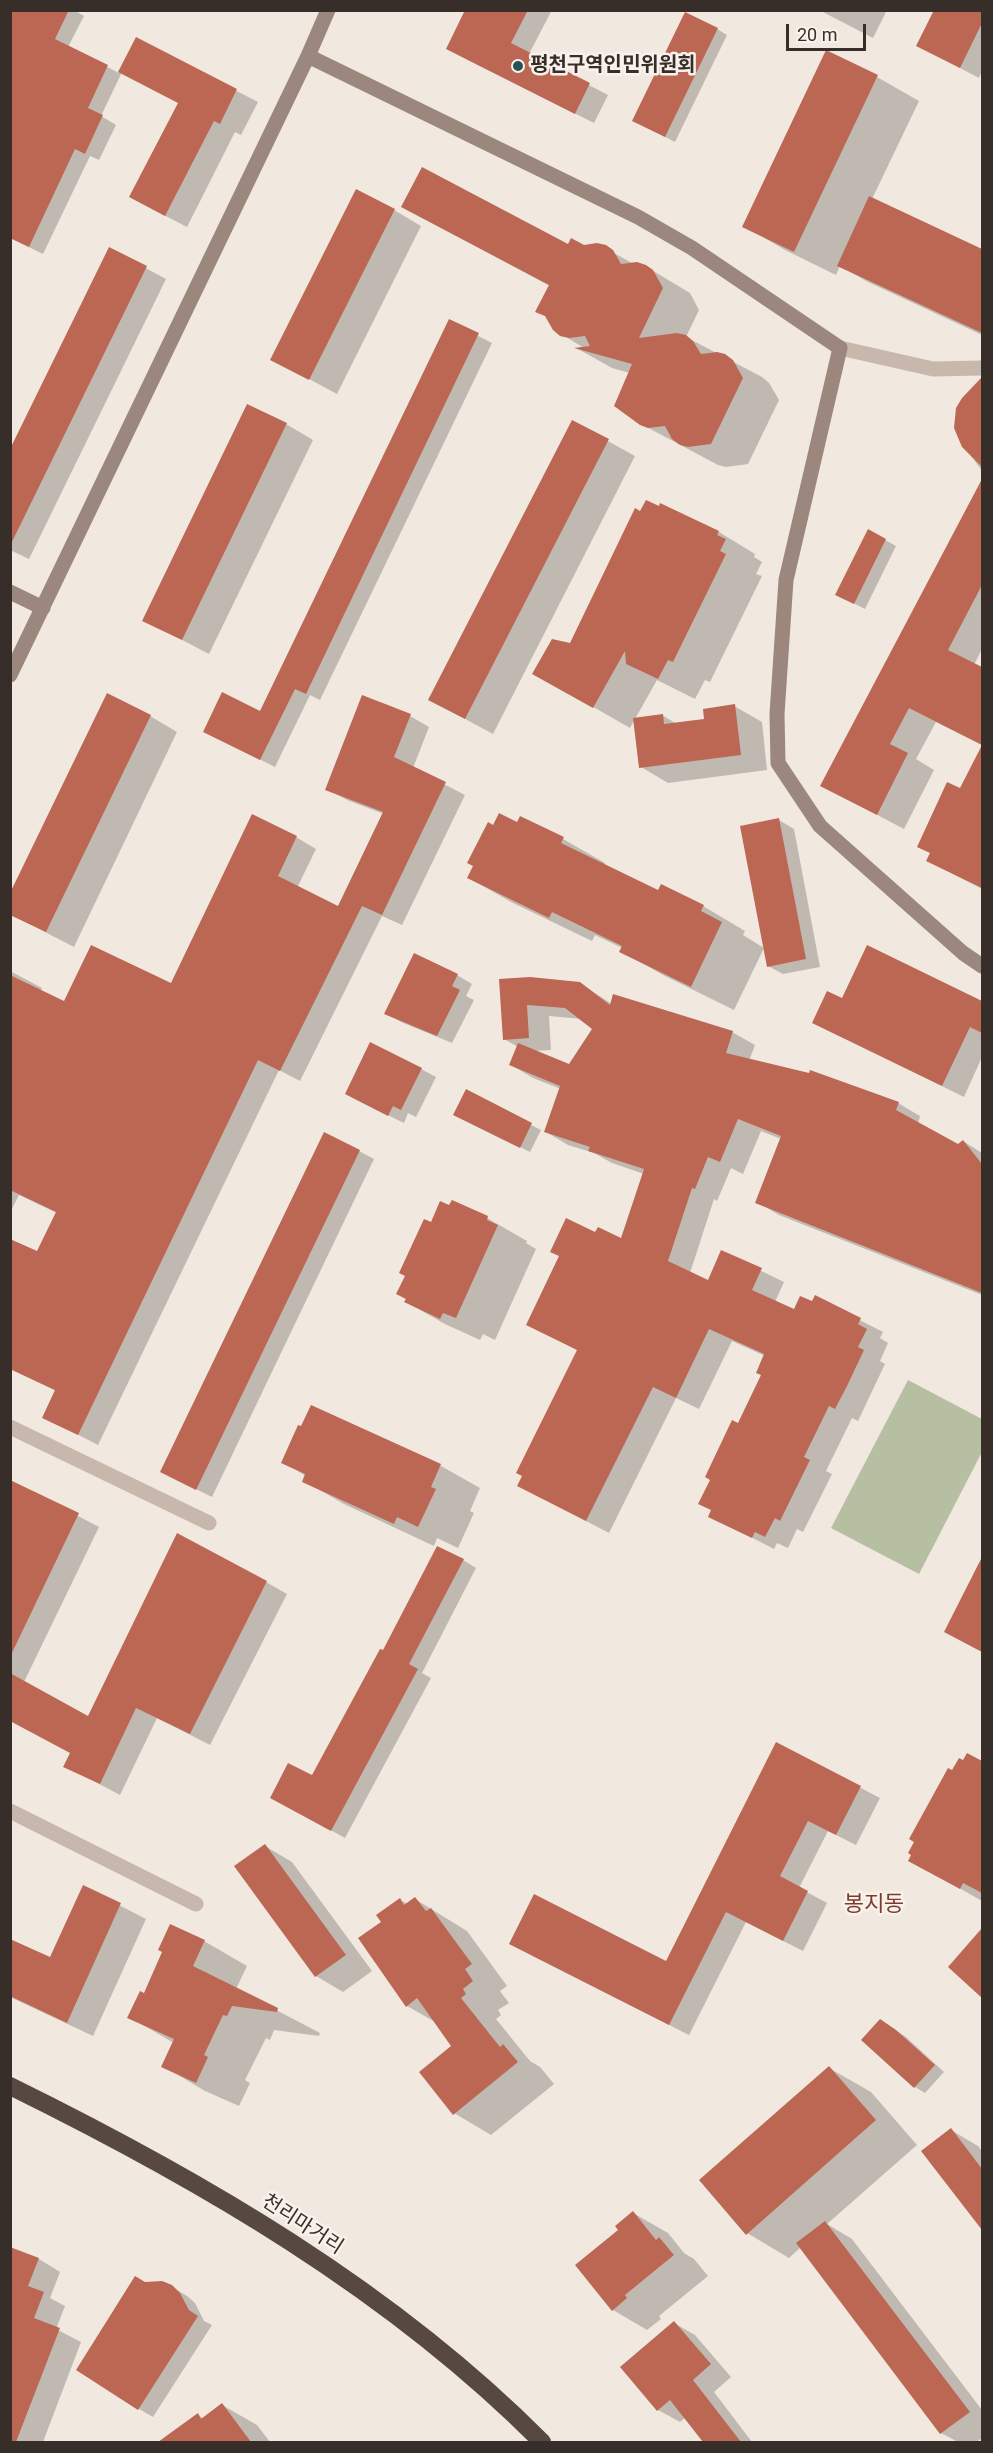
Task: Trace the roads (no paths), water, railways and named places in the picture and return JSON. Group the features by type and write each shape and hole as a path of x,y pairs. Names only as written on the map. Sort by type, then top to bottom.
{"highway":[{"name":"천리마거리","path":"10,2086 94,2127 207,2189 314,2258 414,2330 505,2406 542,2442"}],"street":[{"path":"10,675 308,56 327,10"},
{"path":"308,56 638,217 692,248 840,348 933,369 982,368"},
{"path":"840,348 786,580 777,714 778,763 820,826 963,953 982,966"},
{"path":"10,592 43,608"},
{"path":"10,1426 208,1523"},
{"path":"10,1811 196,1904"}],"place":[{"name":"평천구역인민위원회","path":"518,66"}],"district":[{"name":"봉지동","path":"874,1905"}]}
